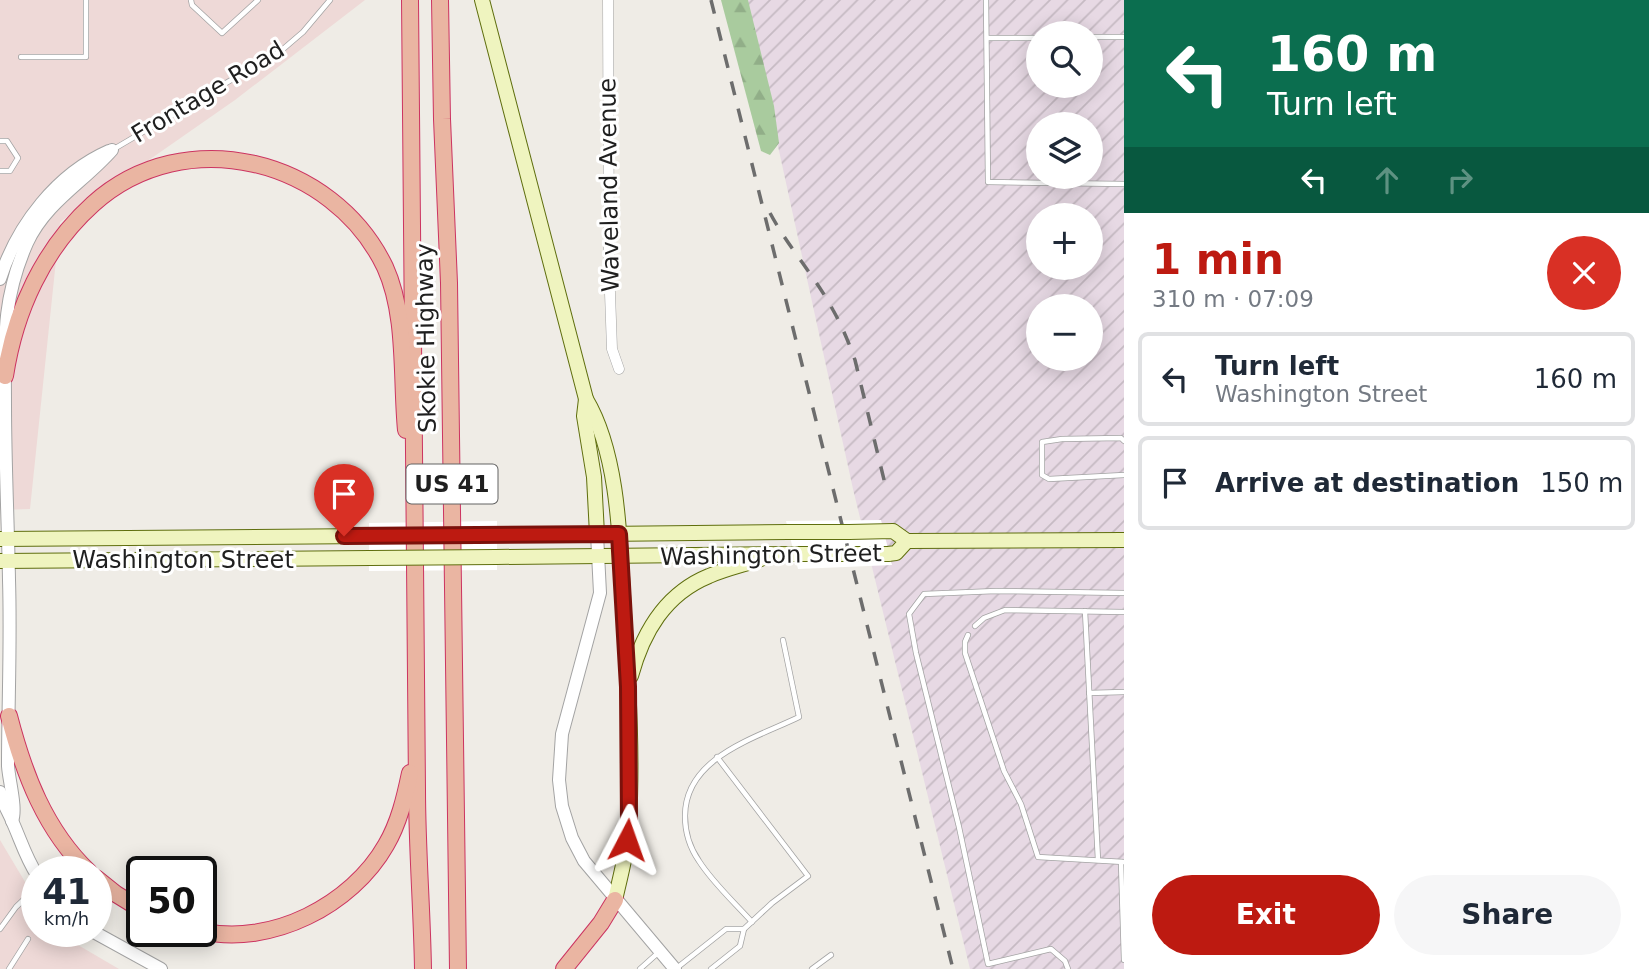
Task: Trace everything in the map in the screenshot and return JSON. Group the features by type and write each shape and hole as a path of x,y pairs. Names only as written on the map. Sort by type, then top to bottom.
{"highway":[{"name":"Skokie Highway","path":"410,0 416,715 423,969"},
{"name":"Skokie Highway","path":"440,0 449,283 458,969"},
{"path":"5,376 10,346 26,298 39,272 76,220 104,195 137,176 161,167 187,162 222,159 248,162 286,173 318,190 344,210 361,229 386,270 399,315 414,523"},
{"path":"217,932 245,933 270,929 306,917 345,893 368,870 387,844 402,806 411,771 416,715"},
{"path":"9,716 25,770 40,807 61,841 75,856"},
{"path":"564,969 601,923 615,900"}],"main road":[{"path":"482,0 586,399 596,416 612,476 619,534 628,687 629,821 625,859 615,900"},
{"path":"586,399 584,416 594,477 597,534"},
{"name":"Washington Street","path":"4,539 892,531 907,541 1124,540"},
{"name":"Washington Street","path":"4,561 896,554 907,541"},
{"path":"628,687 637,653 645,636 673,597 708,577 773,555"}],"street":[{"name":"Waveland Avenue","path":"608,0 609,265 612,349 619,369"},
{"name":"Frontage Road","path":"0,279 13,247 45,198 87,161 112,150"},
{"name":"Frontage Road","path":"12,821 15,812 8,766 4,561 5,321 13,280 28,241 44,215 65,192 100,164 112,150"},
{"path":"597,534 600,593 562,734 559,780 562,806 572,838 584,861 676,969"},
{"name":"Frontage Road","path":"0,792 4,810 12,821 26,856"},
{"path":"112,942 160,969"}],"lane":[{"path":"21,57 86,57 86,0"},
{"path":"191,0 192,5 222,33 258,0"},
{"name":"Frontage Road","path":"112,150 282,50 303,33 330,0"},
{"path":"986,0 988,182 1124,184"},
{"path":"1103,37 1124,37"},
{"path":"987,38 1026,38"},
{"path":"0,141 7,141 18,158 10,171 0,171"},
{"path":"1124,441 1121,438 1042,442 1042,475 1049,479 1124,475"},
{"path":"1068,969 1065,961 1051,948 988,964 909,614 924,594 996,591 1124,593"},
{"path":"975,626 984,618 1005,610 1124,612"},
{"path":"1086,611 1098,860"},
{"path":"968,635 965,653 1004,771 1021,804 1038,857 1122,862 1124,960"},
{"path":"752,922 698,860 685,831 685,803 697,776 716,757 799,717 783,640"},
{"path":"1089,693 1124,692"},
{"path":"711,969 740,946 744,929 772,903 808,877 716,757"},
{"path":"0,929 21,902"},
{"path":"676,969 726,929 744,929"},
{"path":"9,969 23,947"},
{"path":"640,969 660,952"},
{"path":"812,969 831,955"}],"shaded area":[{"path":"0,0 365,0 235,100 60,222 30,509 0,510"},
{"path":"746,0 1124,0 1124,969 970,969 853,489"},
{"path":"0,840 21,875 21,947 81,947 119,969 0,969"}],"green space":[{"path":"721,0 748,0 774,106 779,143 770,155 761,151"}],"pier":[{"path":"881,520 892,565 798,569 786,521"},
{"path":"497,521 497,570 369,571 369,523"}],"railway":[{"path":"711,0 953,969"},
{"path":"770,213 826,297 845,335 855,360 886,488"}],"route":[{"path":"344,536 619,534 628,687 627,840"}]}
